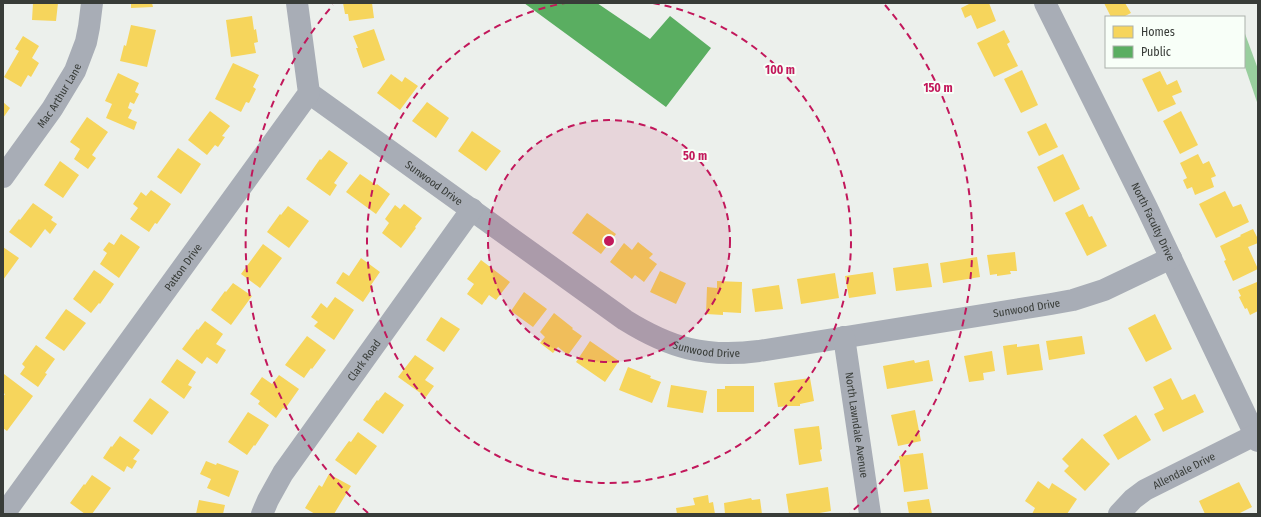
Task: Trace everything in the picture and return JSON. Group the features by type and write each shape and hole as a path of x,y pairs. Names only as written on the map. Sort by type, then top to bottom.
{"street":[{"name":"Mac Arthur Lane","path":"3,177 52,109 76,71 86,42 92,3"},
{"path":"297,3 309,93"},
{"name":"North Faculty Drive","path":"1045,3 1171,258 1257,438"},
{"name":"Sunwood Drive","path":"309,93 625,320 644,332 664,341 700,351 737,354 1073,300 1111,287 1171,258"},
{"name":"Patton Drive","path":"4,514 309,93"},
{"name":"Clark Road","path":"262,514 283,473 472,209"},
{"name":"North Lawndale Avenue","path":"844,337 870,514"},
{"name":"Allendale Drive","path":"1119,514 1133,499 1145,490 1257,438"}],"shaded area":[{"path":"1245,34 1258,69 1258,105 1245,67"}],"building: Homes":[{"path":"33,3 58,3 56,21 32,20"},
{"path":"131,3 152,3 153,7 131,8"},
{"path":"343,3 372,3 374,18 349,21 348,14 345,14"},
{"path":"971,3 989,3 996,21 977,29 971,15 965,18 961,8"},
{"path":"1104,3 1125,3 1131,13 1125,16 1110,16"},
{"path":"252,16 258,42 254,43 256,53 231,57 226,20"},
{"path":"131,25 156,30 147,67 120,61 124,45 126,46"},
{"path":"374,29 385,60 363,68 353,36"},
{"path":"1004,30 1010,42 1007,44 1018,66 994,77 977,43"},
{"path":"23,36 39,46 32,58 39,63 31,77 28,75 21,87 4,77 19,51 15,49"},
{"path":"233,63 259,75 253,87 256,89 249,103 246,102 241,112 215,99"},
{"path":"1022,70 1038,105 1021,113 1004,79"},
{"path":"1160,71 1167,85 1177,80 1182,92 1172,96 1176,104 1158,112 1142,79"},
{"path":"118,73 139,83 135,92 139,94 134,104 130,102 128,108 132,110 128,118 137,122 134,130 106,118 112,104 105,101"},
{"path":"391,74 402,82 405,77 418,86 400,110 377,93"},
{"path":"3,102 10,108 3,118"},
{"path":"427,102 449,118 436,138 412,121"},
{"path":"210,111 230,126 222,136 225,137 218,147 215,145 207,155 188,140"},
{"path":"1181,111 1198,145 1180,154 1163,121"},
{"path":"87,117 108,132 92,155 96,158 88,169 74,159 80,149 70,142"},
{"path":"1046,123 1058,147 1039,156 1027,132"},
{"path":"472,131 501,151 486,171 458,151"},
{"path":"178,148 201,164 181,194 157,177"},
{"path":"329,150 348,163 334,183 337,185 330,196 306,179 320,159 321,160"},
{"path":"1063,154 1080,189 1054,202 1037,167"},
{"path":"1198,154 1203,164 1209,161 1216,176 1211,178 1214,187 1195,195 1192,187 1187,189 1183,180 1187,178 1180,163"},
{"path":"60,161 79,175 63,198 44,185"},
{"path":"360,174 390,194 376,214 346,192"},
{"path":"151,190 171,204 157,224 155,223 149,232 130,219 138,208 133,204 141,192 146,196"},
{"path":"1225,191 1233,207 1241,204 1249,222 1216,238 1199,204"},
{"path":"33,203 53,217 51,220 57,224 50,234 45,229 31,248 9,232"},
{"path":"404,204 422,218 401,248 382,233 389,223 385,219 395,205 400,209"},
{"path":"1083,204 1089,217 1092,216 1107,246 1087,256 1065,213"},
{"path":"288,206 309,221 289,248 267,232"},
{"path":"587,213 616,234 601,254 572,233"},
{"path":"1253,229 1258,239 1258,243 1248,247 1258,269 1233,281 1224,261 1226,260 1220,246"},
{"path":"121,234 140,247 119,278 100,264 107,253 103,250 109,242 114,245"},
{"path":"638,242 653,254 649,258 657,264 644,282 635,275 632,279 610,262 624,243 632,250"},
{"path":"263,244 282,258 260,288 241,274"},
{"path":"3,247 19,258 3,280"},
{"path":"1015,252 1017,271 1010,271 1011,274 997,276 997,274 990,275 987,255"},
{"path":"977,257 980,277 943,283 940,263"},
{"path":"361,258 380,272 371,285 373,287 363,302 336,283 343,272 349,276"},
{"path":"481,260 510,282 496,300 489,295 482,305 467,294 474,284 467,279"},
{"path":"928,263 932,287 896,291 893,268"},
{"path":"94,270 114,284 100,304 99,303 91,313 73,299"},
{"path":"660,271 686,283 676,304 650,292"},
{"path":"873,272 876,294 849,298 845,276"},
{"path":"835,273 839,298 801,304 797,279"},
{"path":"717,281 742,282 741,313 723,312 723,315 706,314 707,287 717,288"},
{"path":"1257,282 1258,311 1250,315 1239,297 1241,296 1238,290"},
{"path":"233,283 252,296 231,325 211,310"},
{"path":"779,285 783,309 755,312 752,289"},
{"path":"524,292 547,309 533,327 511,311"},
{"path":"335,297 354,310 334,340 314,326 318,322 311,317 321,303 327,308"},
{"path":"66,309 86,323 64,351 45,338"},
{"path":"554,313 582,336 568,355 558,347 553,353 540,343 545,337 540,332"},
{"path":"1155,314 1172,349 1146,362 1128,328"},
{"path":"441,317 460,329 444,352 426,340"},
{"path":"205,321 223,334 216,344 226,350 217,364 207,357 202,364 182,349"},
{"path":"307,336 326,350 304,378 285,365"},
{"path":"1082,336 1085,354 1049,360 1046,341"},
{"path":"590,341 619,361 605,382 576,362"},
{"path":"1017,344 1017,347 1039,344 1043,370 1007,375 1003,346"},
{"path":"36,345 55,359 45,373 47,374 38,387 20,374 25,367 22,364"},
{"path":"992,351 995,371 983,373 984,380 969,382 964,356"},
{"path":"415,355 434,368 425,380 434,386 426,397 398,377"},
{"path":"177,359 196,372 188,385 192,387 184,399 161,382"},
{"path":"914,360 915,363 929,360 933,381 887,389 883,366"},
{"path":"628,367 651,376 650,378 661,382 652,403 619,390"},
{"path":"4,374 33,396 7,431 3,428 3,397 5,394 3,393"},
{"path":"279,375 299,389 285,409 283,408 276,418 258,404 260,401 250,394 262,377 272,384"},
{"path":"810,378 814,401 800,404 800,406 778,407 774,383"},
{"path":"1171,378 1182,400 1195,394 1204,412 1163,432 1154,414 1164,409 1153,387"},
{"path":"671,385 707,391 703,413 667,407"},
{"path":"725,386 754,386 754,412 717,412 717,389 725,389"},
{"path":"385,392 404,405 383,434 363,420 377,400 378,401"},
{"path":"150,398 169,412 152,435 133,421"},
{"path":"915,410 921,441 898,446 891,415"},
{"path":"248,412 269,425 247,455 228,442"},
{"path":"1136,415 1151,440 1118,460 1103,435"},
{"path":"819,426 822,461 799,465 794,429"},
{"path":"358,432 377,446 356,475 335,460 349,441 351,442"},
{"path":"120,436 140,450 133,459 137,461 132,469 127,466 124,472 103,458"},
{"path":"1082,438 1110,464 1085,491 1064,471 1069,466 1062,459"},
{"path":"923,453 928,489 904,492 899,456"},
{"path":"206,461 216,465 217,463 239,471 229,497 207,488 211,479 200,474"},
{"path":"329,474 351,486 334,514 315,514 305,508 319,485 322,487"},
{"path":"92,475 111,488 92,514 85,514 70,503"},
{"path":"1038,481 1049,489 1052,483 1077,499 1067,514 1032,514 1035,508 1025,501"},
{"path":"1239,482 1252,507 1238,514 1205,514 1199,501"},
{"path":"828,487 831,511 814,514 789,514 786,494"},
{"path":"708,495 709,503 713,502 715,514 677,514 676,508 695,505 693,498"},
{"path":"751,498 752,500 760,499 762,514 725,514 724,503"},
{"path":"929,499 932,514 909,514 907,502"},
{"path":"199,500 225,505 223,514 196,514"}],"building: Public":[{"path":"524,3 597,3 650,39 670,16 711,48 666,107"}]}
